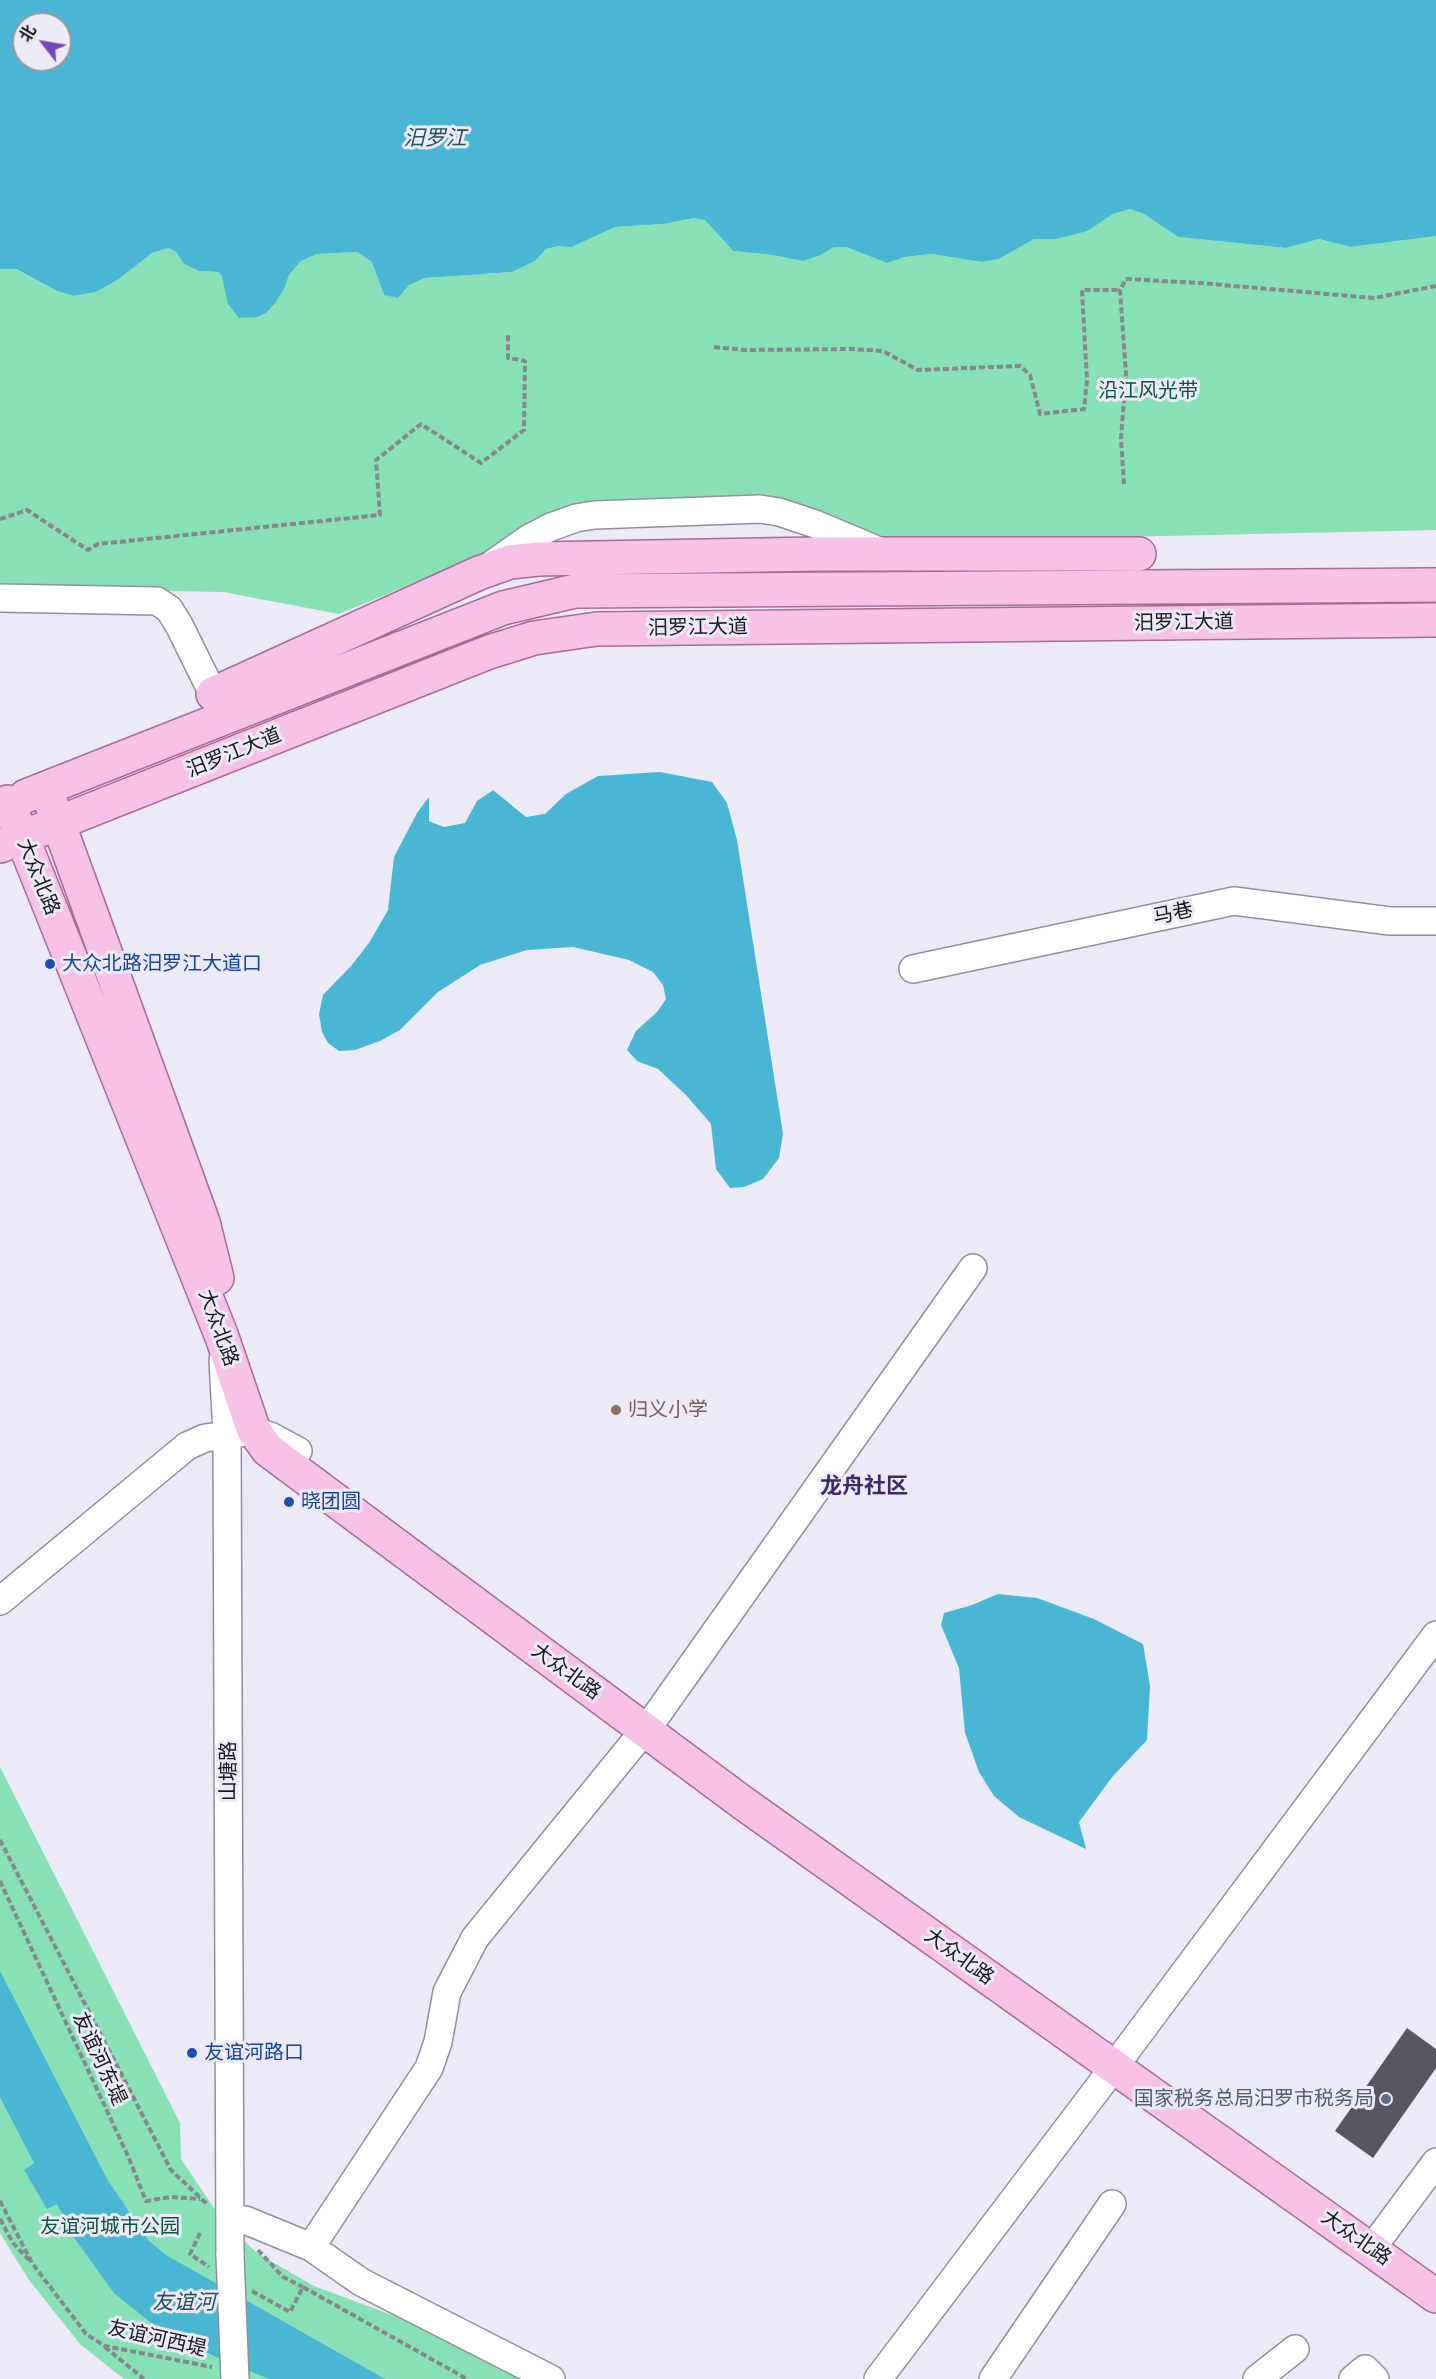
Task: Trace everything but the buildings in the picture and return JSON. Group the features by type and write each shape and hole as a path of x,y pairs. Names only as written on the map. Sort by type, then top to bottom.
{"main road":[{"path":"219,706 479,573 510,562 538,559 817,554 1139,554"},
{"name":"汨罗江大道","path":"4,804 46,789 219,706 503,608 575,591 1436,585"},
{"name":"汨罗江大道","path":"11,841 489,652 534,638 597,629 1436,620"},
{"name":"大众北路","path":"46,789 203,1222 228,1330 240,1433 268,1450 287,1466 650,1723 1119,2061 1436,2295"},
{"name":"大众北路","path":"4,804 11,841 228,1330 273,1419 298,1451 650,1723"},
{"name":"大众北路","path":"1119,2061 1436,2275"}],"street":[{"path":"479,573 551,526 576,518 617,514 760,509 779,512 815,524 889,555"},
{"path":"0,598 157,601 169,609 179,625 219,706"},
{"name":"马巷","path":"913,969 1234,901 1390,921 1436,921"},
{"path":"311,2247 429,2068 438,2042 447,1992 476,1938 650,1723 973,1268"},
{"name":"山塘路","path":"228,1330 240,1433 229,1844 236,2251"},
{"path":"0,1601 187,1446 205,1438 240,1433 270,1436 298,1451"},
{"path":"878,2379 1119,2061 1436,1635"},
{"path":"1381,2236 1436,2162"},
{"path":"993,2379 1112,2204"},
{"path":"236,2251 311,2247 361,2282 551,2379"},
{"path":"227,2375 236,2251"},
{"path":"236,2251 252,2379"},
{"path":"1257,2379 1295,2349"},
{"path":"1353,2379 1365,2369 1375,2379"}],"path":[{"path":"1124,484 1121,438 1126,374 1120,290 1126,279 1374,298 1436,286"},
{"path":"714,347 744,350 883,351 918,370 1020,366 1030,375 1040,414 1084,409 1087,380 1082,290 1120,290"},
{"path":"0,519 27,510 88,550 98,544 380,514 376,460 421,424 481,463 524,430 525,361 508,358 508,335"},
{"path":"0,1840 171,2170 201,2199 236,2251 290,2312 303,2287"},
{"name":"友谊河东堤","path":"0,1881 128,2156 146,2201 171,2197 201,2199"},
{"name":"友谊河西堤","path":"0,2201 33,2263 86,2334 105,2346 211,2367 227,2375"},
{"path":"0,2219 13,2243 33,2263"},
{"path":"200,2233 190,2254 236,2251 467,2379"},
{"path":"105,2346 144,2379"}],"green space":[{"name":"沿江风光带","path":"1130,209 1144,214 1178,237 1286,248 1319,239 1351,247 1436,236 1436,530 892,542 786,502 582,503 472,559 339,614 223,592 0,588 0,269 15,269 57,291 74,296 96,292 119,279 152,253 169,248 176,252 184,264 199,271 218,272 223,276 225,284 285,287 289,275 301,261 317,254 357,252 372,262 384,295 425,278 512,272 535,261 546,249 571,246 615,227 663,224 694,218 705,220 733,251 803,261 821,255 834,247 846,247 887,263 905,257 931,254 982,262 999,259 1034,239 1056,239"},
{"name":"友谊河城市公园","path":"0,1767 180,2123 181,2159 222,2220 257,2253 314,2286 443,2334 525,2379 124,2379 80,2344 29,2280 0,2233"}],"water":[{"name":"汨罗江","path":"0,0 1436,0 1436,236 1351,247 1319,239 1286,248 1178,237 1144,214 1130,209 1113,214 1087,231 1056,239 1034,239 999,259 982,262 931,254 905,257 887,263 846,247 834,247 821,255 803,261 733,251 705,220 694,218 663,224 615,227 571,247 558,246 546,249 535,261 512,272 425,278 409,285 398,298 384,295 372,262 357,252 317,254 301,261 289,275 285,287 266,313 257,317 239,318 228,304 222,276 218,272 199,271 184,264 176,252 169,248 152,253 119,279 96,292 74,296 57,291 16,269 0,269"},
{"path":"660,772 712,782 727,803 737,840 783,1134 779,1158 763,1179 744,1187 730,1188 716,1169 711,1124 686,1095 658,1069 637,1061 627,1050 636,1031 657,1012 666,999 663,985 653,972 629,960 573,947 527,950 480,965 438,992 400,1030 380,1041 355,1050 339,1051 328,1043 322,1032 319,1014 323,995 369,943 388,910 394,857 417,813 429,797 429,821 444,827 465,823 477,801 493,790 526,817 545,814 566,794 598,776"},
{"path":"998,1594 1037,1598 1094,1619 1143,1644 1150,1686 1147,1740 1113,1776 1079,1822 1086,1849 1019,1817 994,1796 979,1772 965,1733 959,1668 941,1625 944,1613"},
{"name":"友谊河","path":"0,1971 107,2179 148,2240 166,2255 385,2379 269,2379 214,2356 173,2335 150,2322 114,2293 75,2239 57,2204 47,2209 24,2170 34,2163 0,2097"}],"place":[{"name":"大众北路汨罗江大道口","path":"50,964"},
{"name":"归义小学","path":"616,1410"},
{"name":"晓团圆","path":"289,1502"},
{"name":"友谊河路口","path":"192,2053"},
{"name":"国家税务总局汨罗市税务局","path":"1386,2099"}],"district":[{"name":"龙舟社区","path":"864,1487"}]}
